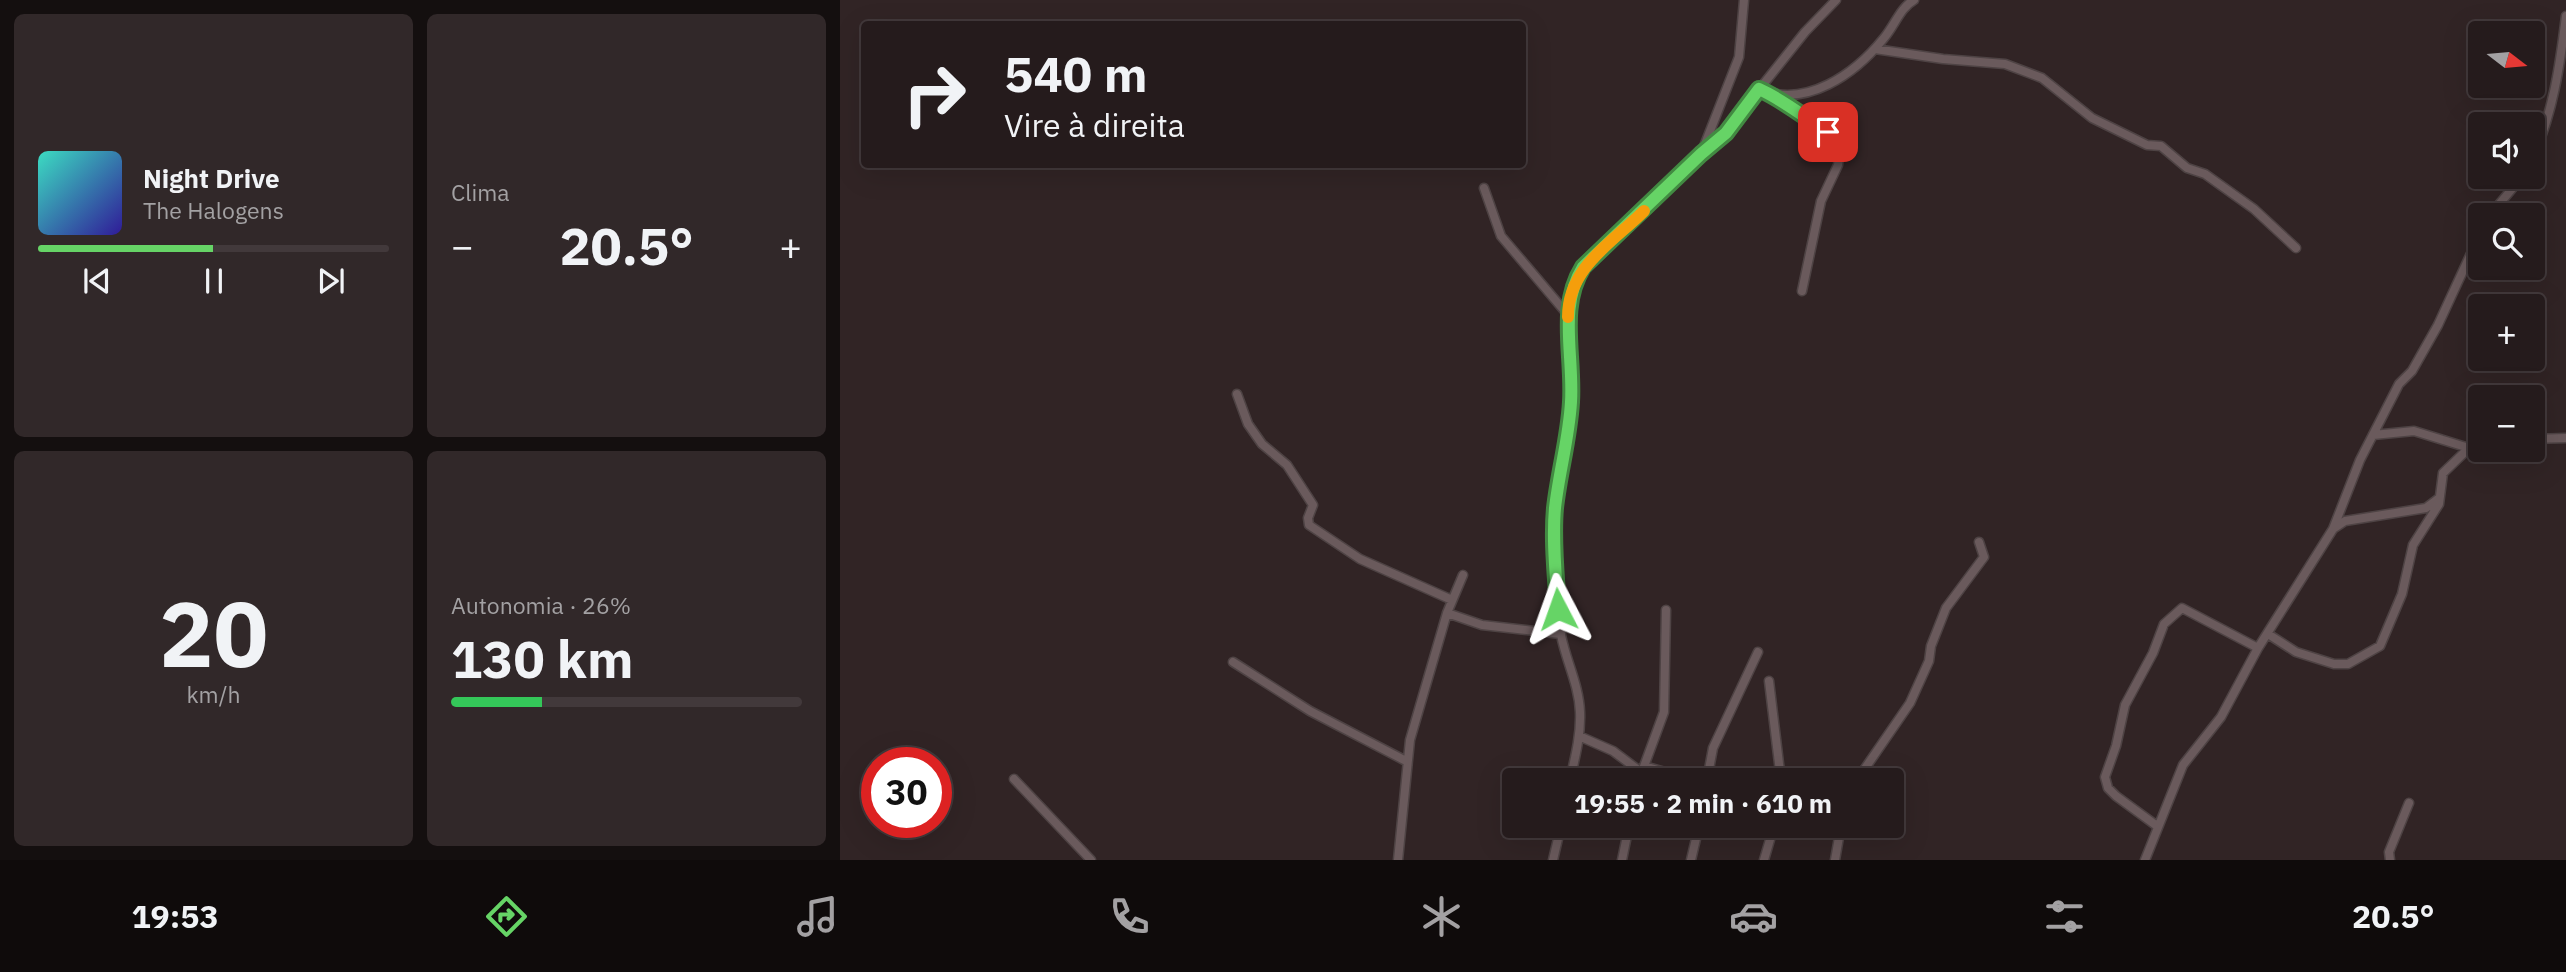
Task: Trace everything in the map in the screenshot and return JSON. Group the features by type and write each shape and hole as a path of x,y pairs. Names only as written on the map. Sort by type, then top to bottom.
{"street":[{"path":"1701,154 1739,57 1744,0"},
{"path":"1572,768 1580,712 1575,683 1560,634 1554,559 1555,511 1571,398 1572,353 1568,315 1573,283 1583,267 1726,133 1759,89 1836,0"},
{"path":"1774,96 1791,97 1815,91 1835,81 1875,49 1904,7 1914,0"},
{"path":"2545,134 2566,16"},
{"path":"1875,49 1942,59 2005,64 2042,78 2092,118 2147,145 2161,146 2187,168 2205,174 2254,209 2296,248"},
{"path":"1759,89 1828,132 1840,149 1838,165 1821,201 1802,291"},
{"path":"1484,188 1501,236 1568,315"},
{"path":"2500,203 2512,189"},
{"path":"2145,860 2183,765 2221,717 2258,648 2333,529 2373,435 2399,384 2413,371 2438,325 2468,260"},
{"path":"1237,394 1248,424 1262,444 1287,465 1313,505 1308,518 1309,525 1360,559 1452,600"},
{"path":"2373,435 2414,431 2468,448"},
{"path":"2545,439 2566,438"},
{"path":"2268,634 2295,652 2334,664 2347,664 2373,652 2386,636 2405,584 2413,545 2440,498 2443,473 2468,449"},
{"path":"2333,529 2345,521 2426,509 2440,498"},
{"path":"1865,768 1910,703 1929,661 1931,646 1946,608 1984,557 1979,542"},
{"path":"1398,860 1406,761 1447,613 1463,575"},
{"path":"2157,826 2116,796 2108,788 2105,777 2116,746 2125,705 2153,653 2164,624 2182,608 2258,648"},
{"path":"1643,768 1664,712 1666,610"},
{"path":"1447,613 1482,625 1560,634"},
{"path":"1709,768 1713,748 1758,652"},
{"path":"1233,663 1310,711 1406,761"},
{"path":"1769,681 1780,768"},
{"path":"1578,736 1613,751 1635,768"},
{"path":"1014,779 1091,860"},
{"path":"2390,860 2389,852 2409,803"},
{"path":"1554,860 1559,838"},
{"path":"1622,860 1627,838"},
{"path":"1691,860 1696,838"},
{"path":"1764,860 1770,838"},
{"path":"1835,860 1839,838"}],"slow traffic":[{"path":"1568,317 1573,283 1583,267 1644,211"}],"route":[{"path":"1558,609 1554,559 1555,511 1569,428 1572,353 1568,315 1573,283 1583,267 1701,154 1714,146 1759,89 1828,132"}]}
